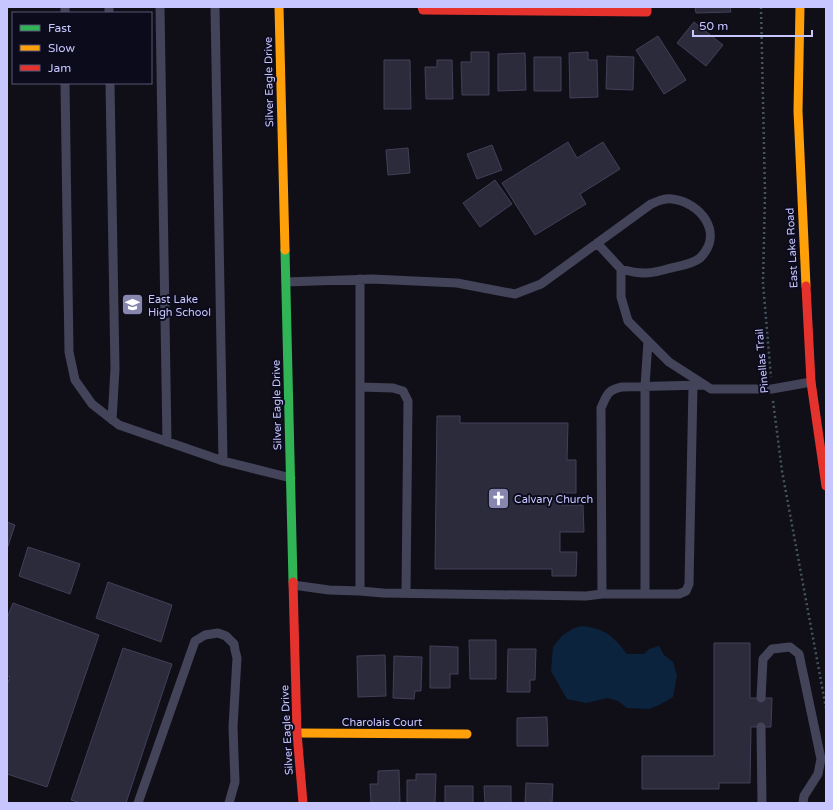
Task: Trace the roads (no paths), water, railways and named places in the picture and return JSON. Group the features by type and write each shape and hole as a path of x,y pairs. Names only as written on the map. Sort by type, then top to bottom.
{"street":[{"name":"Silver Eagle Drive","path":"279,7 297,733 303,803"},
{"path":"422,7 422,10 647,12 647,7"},
{"name":"East Lake Road","path":"800,7 798,111 811,382 826,486"},
{"name":"Charolais Court","path":"297,733 467,734"}],"lane":[{"path":"160,7 167,442"},
{"path":"215,7 223,461"},
{"path":"66,84 69,352 75,380 92,404 119,425 223,461 291,478"},
{"path":"110,84 115,369 112,420"},
{"path":"286,282 360,279 457,283 515,294 541,284 651,204 662,199 672,199 693,206 702,213 708,224 710,234 709,242 699,258 690,263 651,274 637,274 621,269 598,243"},
{"path":"621,269 621,297 628,321 668,362 704,385 711,389 772,389 811,382"},
{"path":"360,279 360,591"},
{"path":"645,594 645,386 648,341"},
{"path":"294,585 329,590 406,593 586,596 602,594 679,594 686,591 689,584 694,385"},
{"path":"602,594 602,408 607,393 613,388 622,386 704,385"},
{"path":"360,386 393,388 403,391 408,402 406,593"},
{"path":"138,803 195,641 205,635 218,633 226,636 234,644 237,658 233,727 235,782 229,803"},
{"path":"761,698 763,659 772,648 790,647 799,654 821,759 818,774 804,796 803,803"},
{"path":"761,727 762,803"}],"water":[{"path":"581,626 596,629 608,634 627,654 644,654 649,649 659,646 664,655 673,662 677,676 673,697 649,709 627,708 618,701 607,698 586,703 567,699 551,671 553,647 562,636 572,629"}],"place":[{"name":"East Lake High School","path":"133,305"},
{"name":"Calvary Church","path":"499,499"}]}
